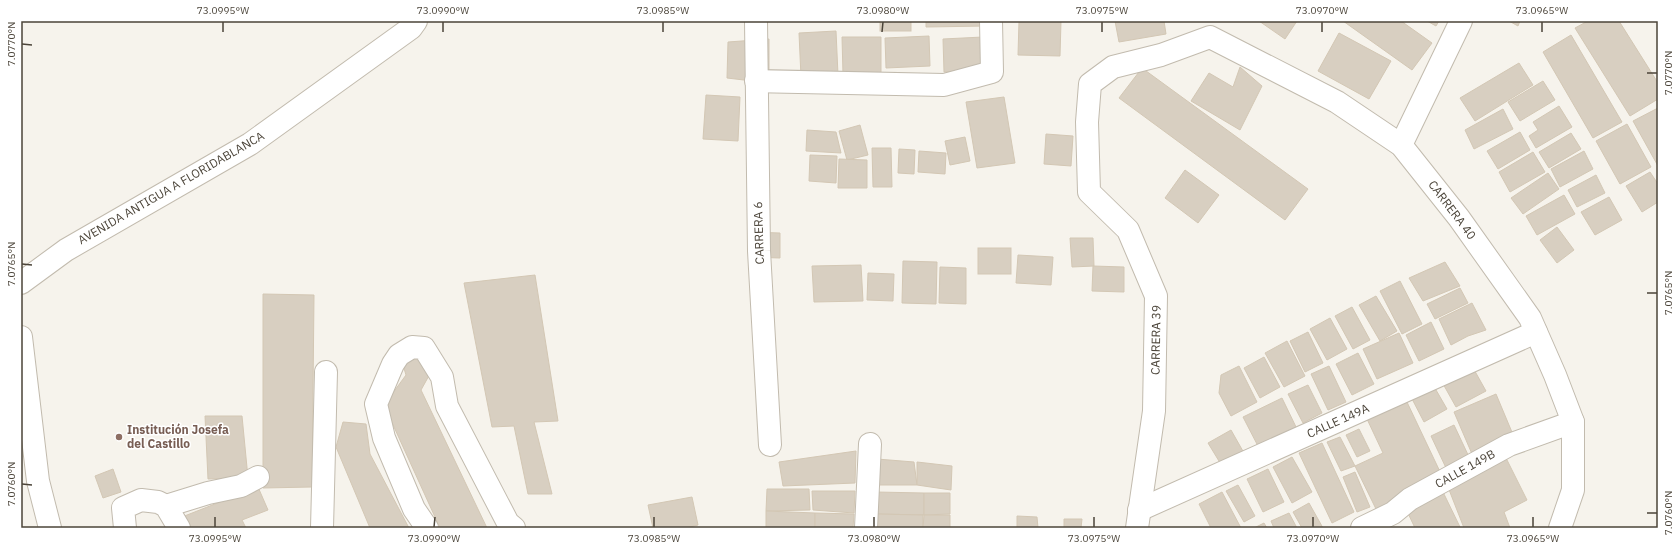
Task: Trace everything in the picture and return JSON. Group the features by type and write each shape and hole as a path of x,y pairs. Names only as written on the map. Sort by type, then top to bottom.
{"street":[{"name":"AVENIDA ANTIGUA A FLORIDABLANCA","path":"21,283 66,250 250,144 411,28 416,21"},
{"name":"CARRERA 6","path":"756,21 759,251 770,445"},
{"path":"756,81 944,85 992,72 991,21"},
{"path":"1401,145 1462,21"},
{"name":"CARRERA 40","path":"1161,55 1211,29 1337,102 1401,145 1459,218 1530,318 1555,375 1572,422 1573,490 1560,528"},
{"name":"CARRERA 39","path":"1138,519 1154,411 1156,296 1128,230 1089,192 1086,122 1090,84 1113,67 1161,55"},
{"name":"CALLE 149A","path":"1138,519 1536,332"},
{"path":"21,337 38,481 50,528"},
{"path":"427,528 414,509 384,438 376,404 393,364 399,355 412,347 424,348 442,377 447,406 508,523 514,528"},
{"path":"322,528 326,372"},
{"name":"CALLE 149B","path":"1362,528 1393,513 1410,499 1509,445 1572,422"},
{"path":"866,528 870,444"},
{"path":"166,506 208,493 241,486 258,477"},
{"path":"125,528 123,508 141,500 158,502 166,506 179,528"}],"building":[{"path":"880,21 911,21 911,31 880,31"},
{"path":"926,21 986,21 986,26 926,27"},
{"path":"1019,21 1061,21 1060,56 1018,55"},
{"path":"1115,21 1164,21 1166,34 1119,42"},
{"path":"1259,21 1297,21 1285,39"},
{"path":"1343,21 1401,21 1432,43 1412,70"},
{"path":"1427,21 1439,21 1436,26"},
{"path":"1509,21 1520,21 1518,26"},
{"path":"1588,21 1619,21 1658,83 1658,99 1630,116 1575,28"},
{"path":"836,31 838,75 801,77 799,33"},
{"path":"1339,33 1391,61 1369,99 1318,71"},
{"path":"1571,35 1622,122 1593,138 1543,52"},
{"path":"929,36 930,66 886,68 885,38"},
{"path":"842,37 881,37 881,73 843,74"},
{"path":"983,37 984,71 944,72 943,39"},
{"path":"769,39 769,83 727,78 728,42"},
{"path":"1519,63 1533,85 1475,121 1460,98"},
{"path":"1240,67 1262,86 1240,130 1191,101 1209,73 1233,87"},
{"path":"1142,68 1308,189 1285,220 1119,98"},
{"path":"1543,81 1555,100 1520,121 1508,102"},
{"path":"706,95 740,97 738,141 703,139"},
{"path":"1004,97 1015,163 977,168 966,102"},
{"path":"1559,106 1572,127 1536,148 1529,136 1538,130 1533,122"},
{"path":"1658,108 1658,166 1633,121"},
{"path":"1503,109 1513,129 1474,149 1465,130"},
{"path":"1627,124 1651,167 1620,184 1596,141"},
{"path":"860,125 868,155 847,160 839,131"},
{"path":"807,130 836,132 841,153 806,151"},
{"path":"1520,132 1530,150 1498,169 1487,151"},
{"path":"1571,133 1581,149 1549,168 1539,152"},
{"path":"1046,134 1073,136 1071,166 1044,164"},
{"path":"965,137 970,161 950,165 945,141"},
{"path":"872,148 891,148 892,187 873,187"},
{"path":"899,149 915,150 914,174 898,173"},
{"path":"919,151 946,153 945,174 918,172"},
{"path":"1584,151 1593,169 1560,187 1551,169"},
{"path":"1533,152 1545,172 1510,192 1499,172"},
{"path":"810,155 837,156 836,183 809,181"},
{"path":"839,159 867,160 867,188 838,188"},
{"path":"1185,170 1219,195 1198,223 1165,198"},
{"path":"1650,172 1658,184 1658,202 1642,212 1626,186"},
{"path":"1548,173 1559,189 1523,214 1511,198"},
{"path":"1596,175 1605,193 1577,207 1568,190"},
{"path":"1564,195 1575,214 1537,235 1526,216"},
{"path":"1609,197 1622,220 1595,235 1581,212"},
{"path":"1557,227 1574,250 1557,263 1540,240"},
{"path":"751,232 780,233 780,258 750,257"},
{"path":"1070,238 1093,238 1094,266 1072,267"},
{"path":"978,248 1011,248 1011,274 978,274"},
{"path":"1018,255 1053,257 1051,285 1016,283"},
{"path":"903,261 937,262 936,304 902,303"},
{"path":"1445,262 1460,286 1423,301 1409,278"},
{"path":"861,265 863,301 814,302 812,266"},
{"path":"1093,266 1124,267 1124,292 1092,291"},
{"path":"940,267 966,268 966,304 939,303"},
{"path":"868,273 894,274 893,301 867,300"},
{"path":"535,275 558,421 534,422 552,494 528,494 514,426 492,427 464,283"},
{"path":"1400,281 1422,324 1402,334 1380,291"},
{"path":"1460,288 1468,303 1435,319 1427,304"},
{"path":"263,294 314,295 312,487 263,488"},
{"path":"1376,296 1397,331 1380,341 1359,305"},
{"path":"1472,303 1486,330 1468,336 1451,345 1439,319"},
{"path":"1352,307 1370,340 1353,349 1335,316"},
{"path":"1330,318 1347,349 1327,360 1310,329"},
{"path":"1431,322 1444,349 1419,361 1406,335"},
{"path":"1308,332 1323,363 1305,372 1290,341"},
{"path":"1399,333 1413,363 1377,379 1363,349"},
{"path":"1287,341 1305,376 1284,387 1265,353"},
{"path":"425,351 431,372 421,390 487,528 440,528 384,405 406,375 403,365"},
{"path":"1358,353 1374,384 1352,395 1336,364"},
{"path":"1264,357 1280,387 1260,398 1244,368"},
{"path":"1239,366 1257,402 1231,416 1219,393 1221,375"},
{"path":"1329,366 1346,402 1328,410 1311,374"},
{"path":"1472,366 1486,391 1456,407 1442,382"},
{"path":"1432,383 1447,409 1424,422 1410,395"},
{"path":"1308,385 1322,413 1303,423 1288,394"},
{"path":"1496,394 1514,437 1472,454 1454,412"},
{"path":"1282,398 1297,429 1259,448 1243,417"},
{"path":"1406,400 1443,478 1376,509 1355,466 1383,453 1367,419"},
{"path":"205,416 242,416 248,478 208,479"},
{"path":"343,422 366,424 370,454 409,528 370,528 336,447"},
{"path":"1454,425 1470,459 1447,470 1431,436"},
{"path":"1359,429 1370,451 1357,457 1346,435"},
{"path":"1231,430 1244,453 1222,466 1208,443"},
{"path":"1340,437 1355,466 1341,471 1327,442"},
{"path":"1322,443 1354,512 1332,523 1299,453"},
{"path":"856,451 855,483 783,486 779,462"},
{"path":"1503,452 1527,500 1504,512 1510,528 1464,528 1446,482"},
{"path":"1292,457 1312,492 1292,503 1273,467"},
{"path":"877,459 914,462 917,485 878,485"},
{"path":"917,462 952,466 951,490 917,485"},
{"path":"113,469 121,492 103,498 95,476"},
{"path":"1268,469 1284,502 1263,512 1247,479"},
{"path":"1355,472 1370,507 1357,512 1343,477"},
{"path":"1238,485 1255,516 1244,522 1226,491"},
{"path":"258,487 268,510 242,520 246,528 189,528 182,517"},
{"path":"767,489 809,489 810,510 766,511"},
{"path":"812,491 855,491 854,513 813,510"},
{"path":"876,492 924,493 924,515 876,514"},
{"path":"1222,492 1241,528 1211,528 1199,504"},
{"path":"1443,492 1460,527 1415,528 1406,509"},
{"path":"924,493 950,493 950,514 924,515"},
{"path":"692,497 698,525 686,528 653,528 648,505"},
{"path":"1309,503 1323,528 1302,528 1293,512"},
{"path":"766,511 815,513 815,528 766,528"},
{"path":"815,513 854,514 853,528 815,528"},
{"path":"1289,513 1297,528 1274,528 1271,521"},
{"path":"876,514 923,515 923,528 876,528"},
{"path":"924,515 950,515 950,528 923,528"},
{"path":"1017,516 1037,517 1038,528 1017,528"},
{"path":"1064,519 1082,519 1081,528 1064,528"},
{"path":"1264,523 1267,528 1254,528"}],"place":[{"name":"Institución Josefa del Castillo","path":"119,437"}]}
